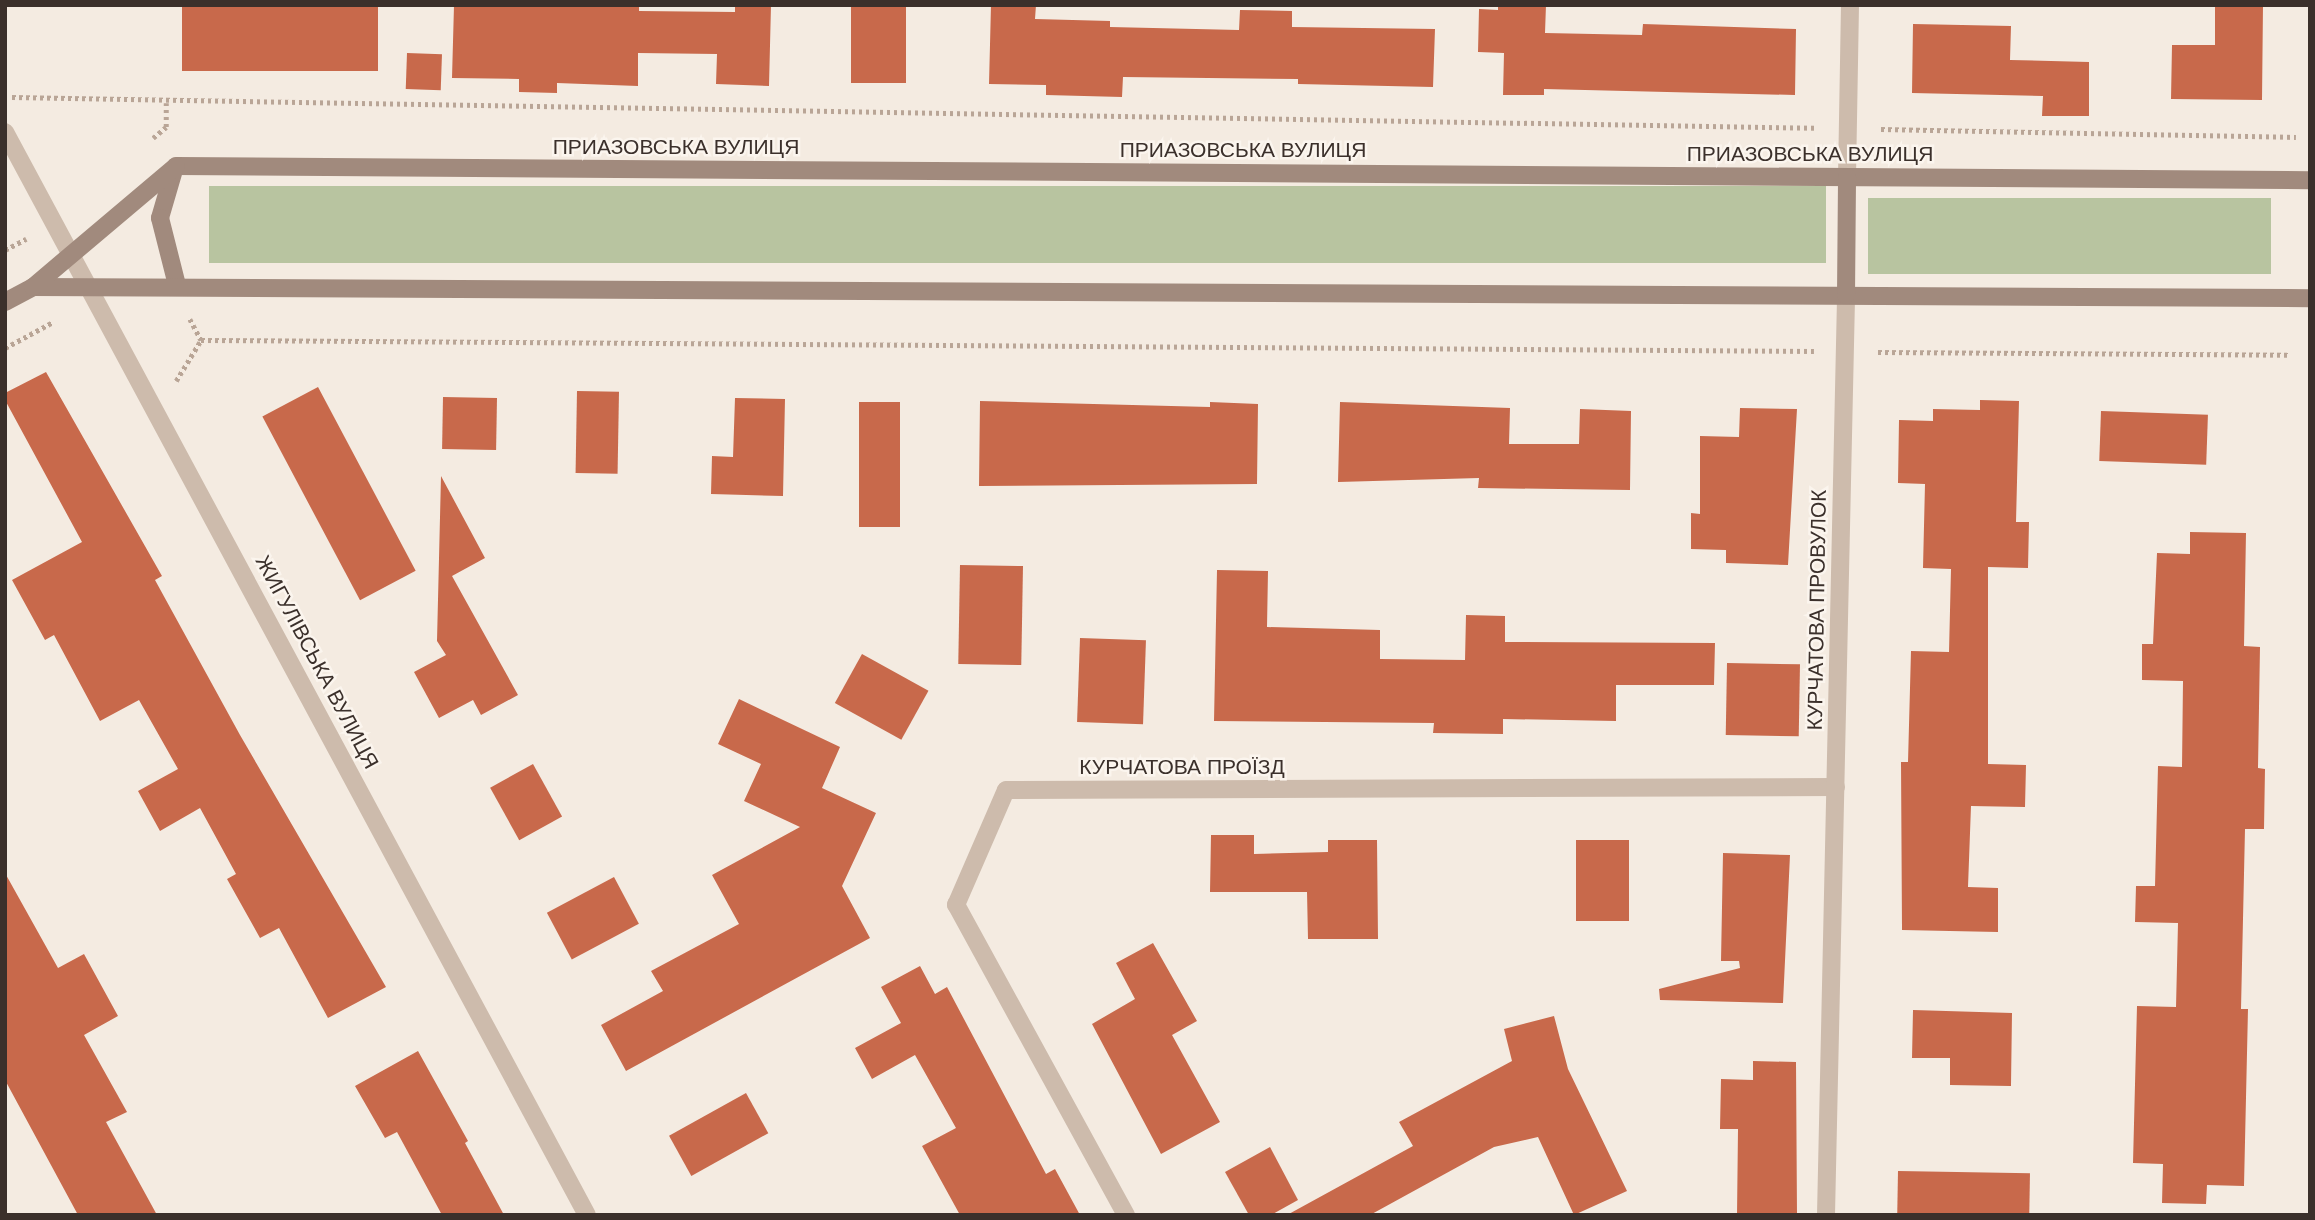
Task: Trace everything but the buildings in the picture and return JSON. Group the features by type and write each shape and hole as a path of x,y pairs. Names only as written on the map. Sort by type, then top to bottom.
{"street":[{"name":"КУРЧАТОВА ПРОВУЛОК","path":"1826,1215 1850,5"},
{"name":"ЖИГУЛІВСЬКА ВУЛИЦЯ","path":"5,132 587,1215"},
{"name":"ПРИАЗОВСЬКА ВУЛИЦЯ","path":"176,166 2310,180"},
{"path":"5,302 33,287 176,166"},
{"path":"176,166 160,218 177,285"},
{"path":"33,287 177,285 2310,298"},
{"name":"КУРЧАТОВА ПРОЇЗД","path":"1126,1215 956,905 1006,790 1836,787"}],"path":[{"path":"5,97 166,103 2296,137"},
{"path":"146,145 166,127 166,103"},
{"path":"5,250 55,223"},
{"path":"189,318 201,340"},
{"path":"157,412 201,340"},
{"path":"201,340 2289,355"}],"green space":[{"path":"209,186 1826,186 1826,263 209,263"},
{"path":"1868,198 2271,198 2271,274 1868,274"}]}
